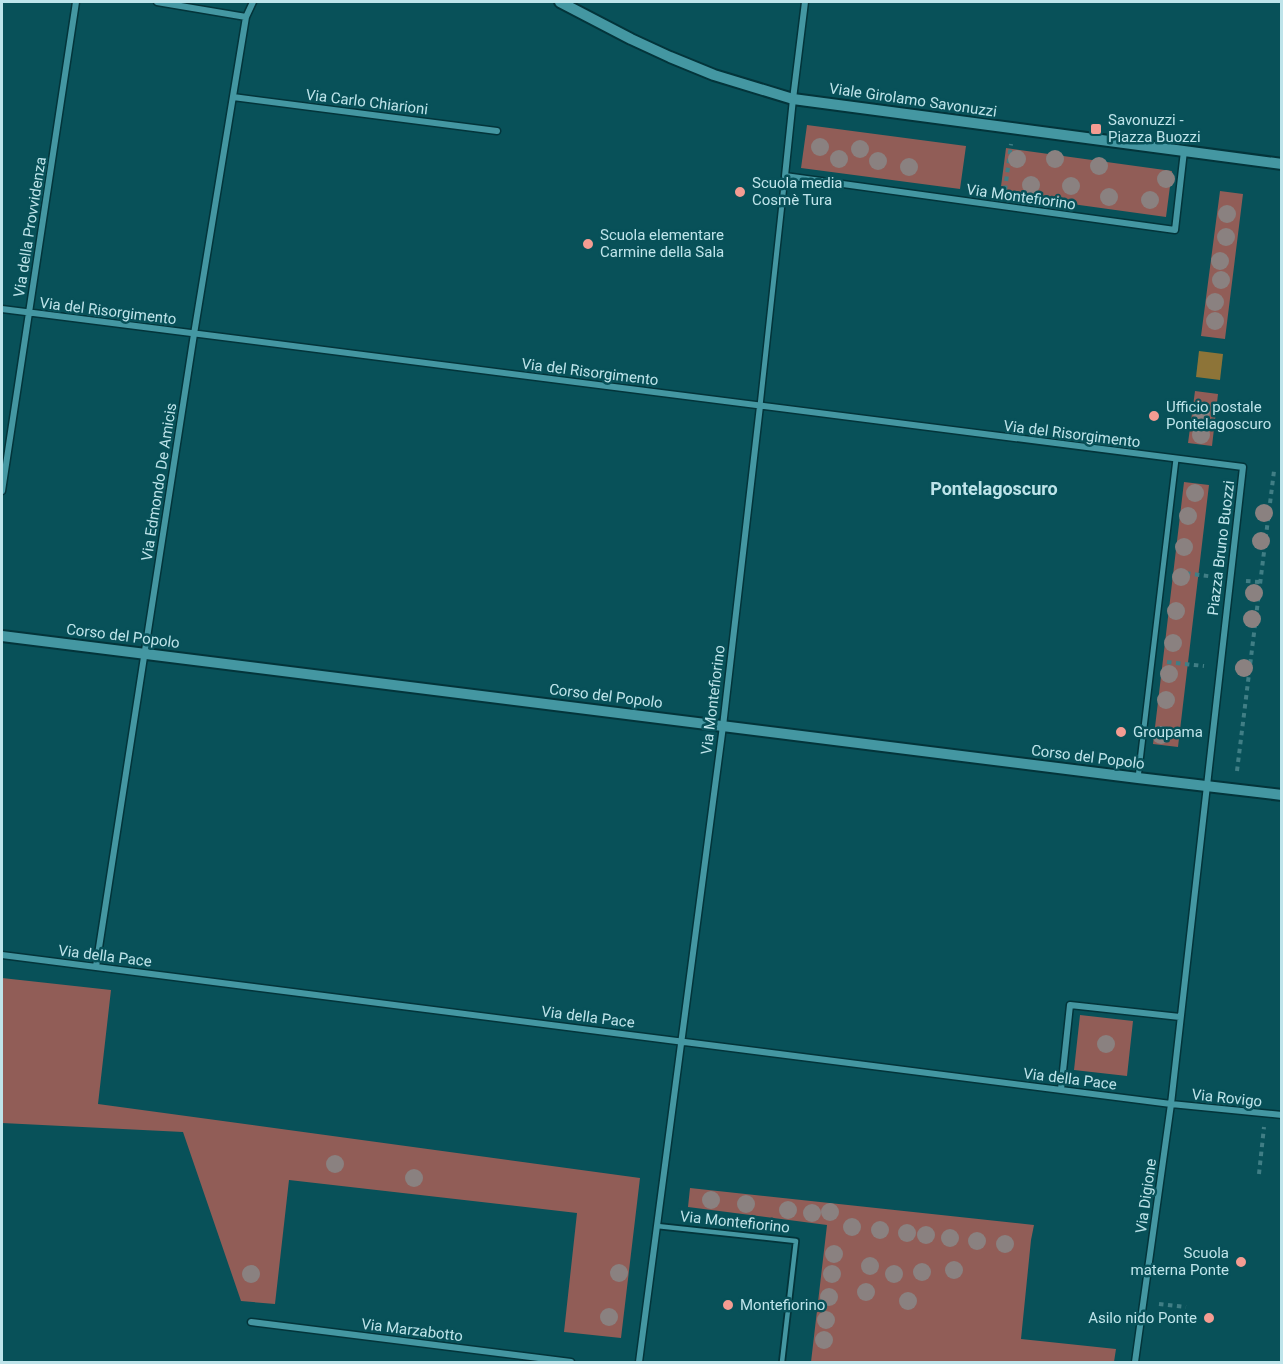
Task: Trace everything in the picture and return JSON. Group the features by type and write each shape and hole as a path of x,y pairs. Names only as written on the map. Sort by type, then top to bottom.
{"street":[{"name":"Via della Provvidenza","path":"2,491 76,2"},
{"path":"157,2 246,17"},
{"name":"Via Edmondo De Amicis","path":"96,967 194,334 246,17 253,2"},
{"name":"Viale Girolamo Savonuzzi","path":"560,2 670,57 714,75 793,99 1281,164"},
{"name":"Via Montefiorino","path":"639,1362 723,726 793,99 806,2"},
{"name":"Via Carlo Chiarioni","path":"233,97 497,131"},
{"name":"Via Montefiorino","path":"785,176 1175,231 1184,151"},
{"name":"Via del Risorgimento","path":"2,309 1176,459"},
{"path":"1138,778 1176,459"},
{"name":"Piazza Bruno Buozzi","path":"1171,1104 1243,467 1176,459"},
{"name":"Corso del Popolo","path":"2,636 1281,795"},
{"name":"Via della Pace","path":"2,955 1171,1104"},
{"path":"1061,1090 1070,1005 1180,1017"},
{"name":"Via Rovigo","path":"1171,1104 1281,1115"},
{"name":"Via Digione","path":"1135,1362 1171,1104"},
{"name":"Via Marzabotto","path":"251,1322 571,1362"}],"lane":[{"name":"Via Montefiorino","path":"657,1226 796,1241 782,1362"}],"path":[{"path":"1003,207 1014,129"},
{"path":"1235,790 1274,471"},
{"path":"1163,571 1260,582"},
{"path":"1152,661 1250,669"},
{"path":"1259,1174 1266,1114"},
{"path":"1143,1302 1186,1307"}],"shaded area":[{"path":"807,125 966,146 960,189 801,168"},
{"path":"1006,148 1172,171 1166,217 1000,194"},
{"path":"1220,191 1243,194 1225,339 1201,336"},
{"path":"1199,351 1223,354 1220,380 1196,377"},
{"path":"1195,391 1218,394 1212,446 1188,443"},
{"path":"1184,482 1209,485 1178,747 1153,744"},
{"path":"2,978 111,990 98,1104 640,1178 621,1338 564,1332 577,1213 289,1180 275,1304 241,1301 183,1132 2,1123"},
{"path":"1080,1015 1133,1021 1127,1076 1074,1070"},
{"path":"690,1188 1034,1225 1021,1339 1116,1349 1114,1362 811,1362 827,1225 688,1207"}],"place":[{"name":"Savonuzzi - Piazza Buozzi","path":"1096,129"},
{"name":"Scuola media Cosmè Tura","path":"740,192"},
{"name":"Scuola elementare Carmine della Sala","path":"588,244"},
{"name":"Ufficio postale Pontelagoscuro","path":"1154,416"},
{"name":"Groupama","path":"1121,732"},
{"name":"Scuola materna Ponte","path":"1241,1262"},
{"name":"Montefiorino","path":"728,1305"},
{"name":"Asilo nido Ponte","path":"1209,1318"}],"district":[{"name":"Pontelagoscuro","path":"994,489"}]}
